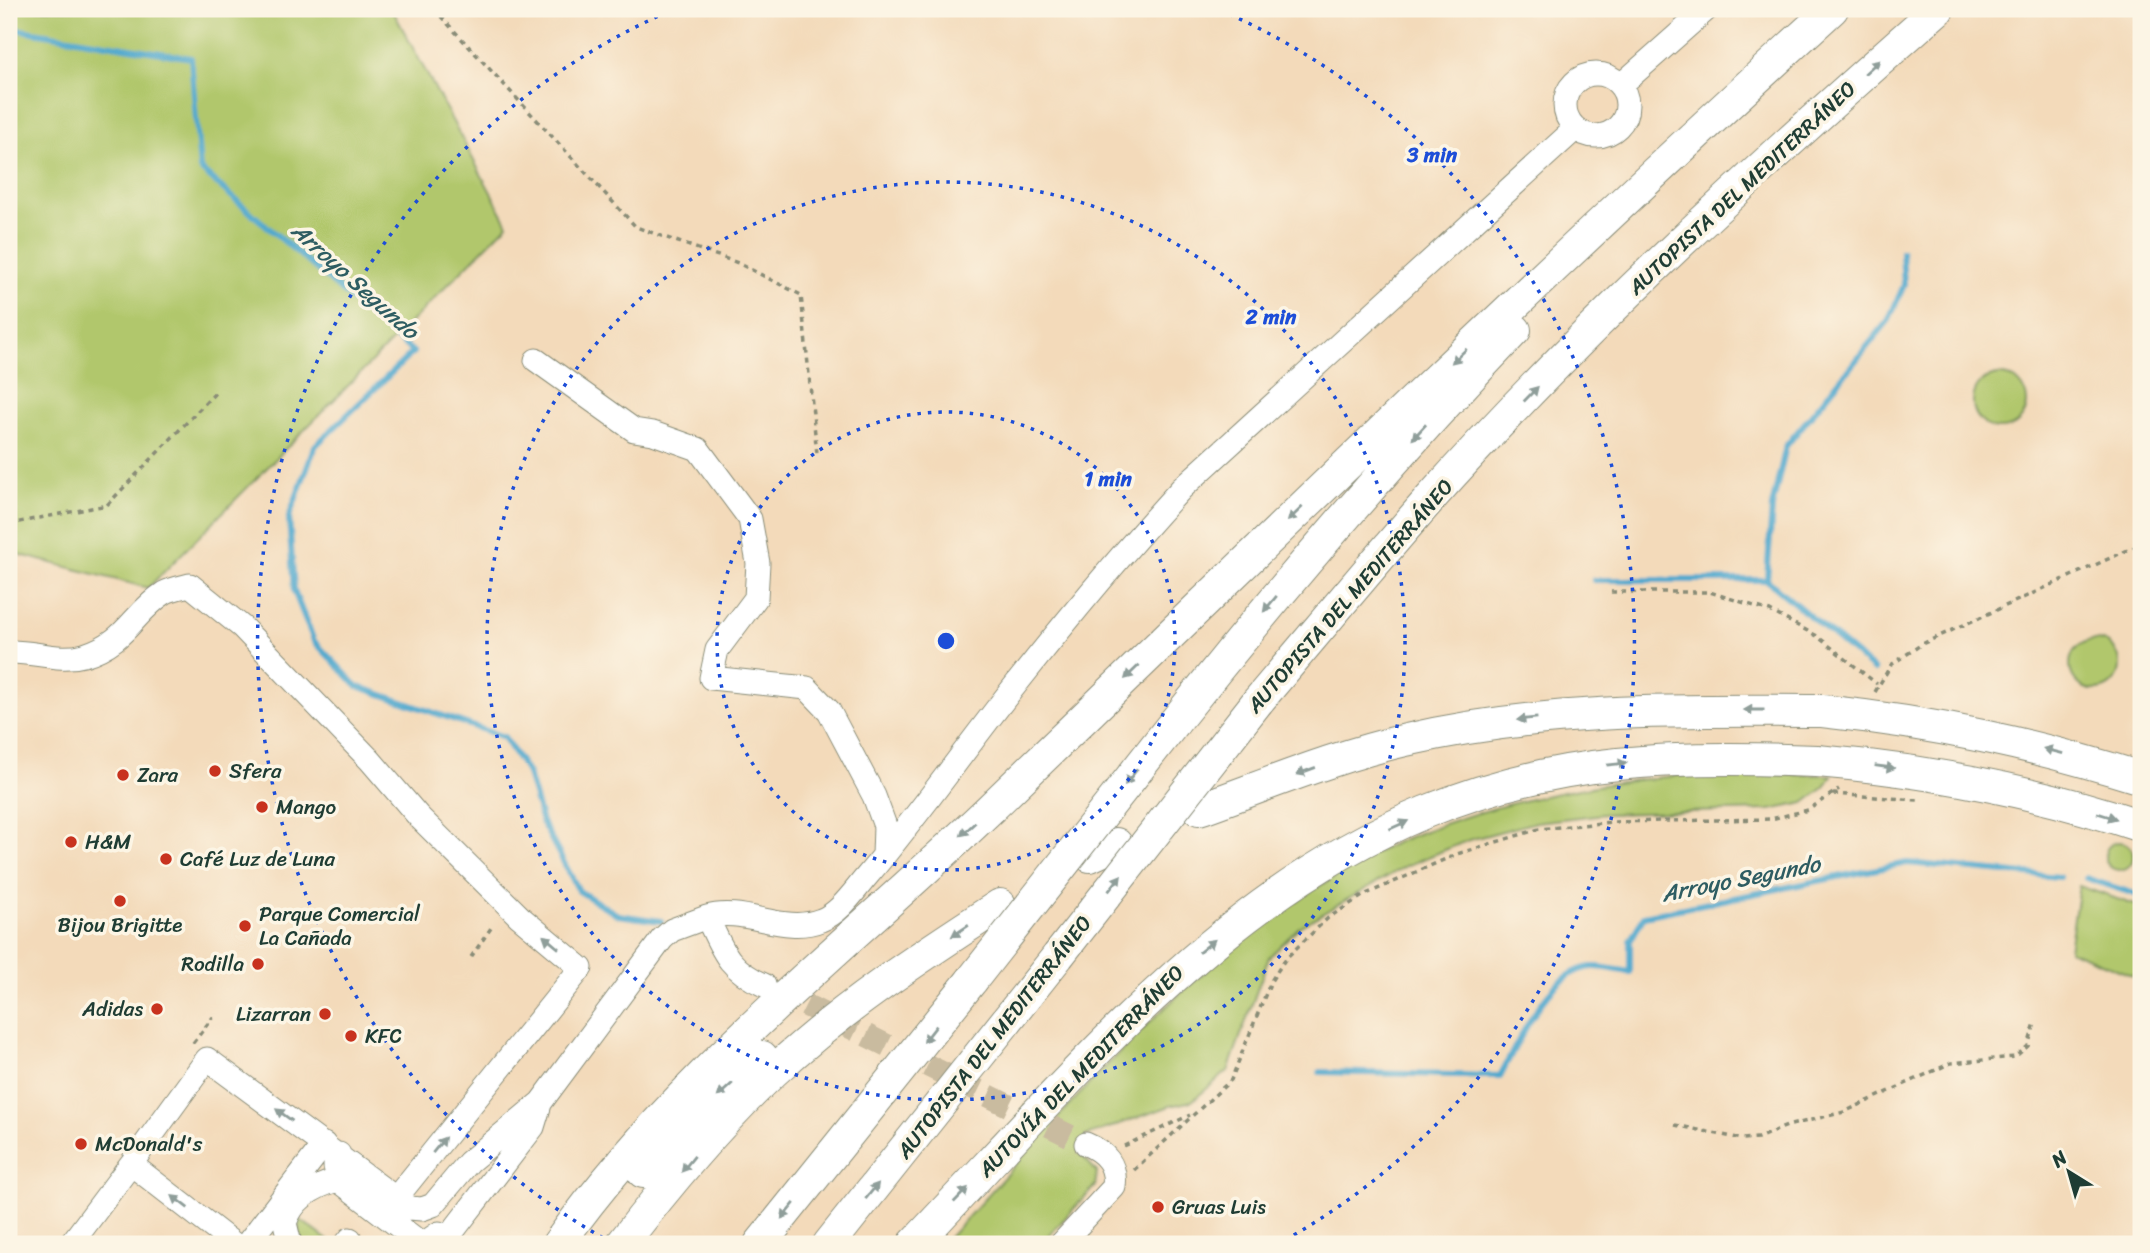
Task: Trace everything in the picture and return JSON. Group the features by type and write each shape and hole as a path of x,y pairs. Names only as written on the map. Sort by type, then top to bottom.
{"highway":[{"path":"558,1244 576,1219 698,1080 849,937 985,814 1499,318 1832,9"},
{"path":"760,1244 1265,608 1454,394 1563,281 1733,119 1854,9"},
{"name":"AUTOPISTA DEL MEDITERRÁNEO","path":"829,1244 1258,701 1430,499 1679,243 1938,9"},
{"path":"1199,809 1319,766 1405,740 1522,719 1637,710 1822,711 1887,718 2004,738 2141,778"},
{"name":"AUTOVÍA DEL MEDITERRÁNEO","path":"914,1244 1094,1052 1195,956 1260,904 1366,839 1422,814 1486,792 1616,764 1690,759 1817,761 1880,766 1993,785 2141,827"},
{"path":"622,1244 699,1149 773,1072 852,1005 1000,905"},
{"path":"584,1244 654,1159 779,1041 866,975 921,956"}],"street":[{"path":"1620,85 1707,9"},
{"path":"1591,73 1607,75 1620,85 1628,101 1626,114 1619,127 1607,134 1592,136 1575,129 1564,106 1566,93 1578,79 1591,73"},
{"path":"71,1244 207,1059 396,1198 413,1209 430,1207 469,1162 541,1102 662,939 672,930 723,913 799,925 823,920 841,906 884,856 1025,673 1130,545 1182,488 1575,129"},
{"path":"536,360 634,430 653,433 698,449 750,519 758,564 756,598 717,650 710,678 807,688 829,711 874,796 885,826 884,856"},
{"path":"9,652 53,657 82,656 125,633 149,606 167,592 190,585 242,627 370,760 419,817 520,917 581,968 396,1198"},
{"path":"707,917 728,961 742,975 764,985"},
{"path":"429,1240 533,1127 541,1102"},
{"path":"429,1240 498,1158 510,1128"},
{"path":"1061,1244 1112,1191 1115,1177 1111,1164 1089,1145"},
{"path":"331,1183 335,1166 332,1149"},
{"path":"247,1244 279,1201 332,1149"},
{"path":"131,1164 234,1244"},
{"path":"331,1183 362,1205 429,1240"},
{"path":"290,1244 285,1230 288,1216 306,1193 331,1183"},
{"path":"396,1198 400,1209 429,1240"},
{"path":"273,1244 272,1217 279,1201"},
{"path":"362,1205 394,1244"}],"path":[{"path":"434,9 636,227 738,263 801,295 817,454"},
{"path":"9,524 107,505 218,391"},
{"path":"1874,694 1877,684 1891,665 1923,644 2141,544"},
{"path":"1611,592 1710,592 1770,611 1817,636 1877,684"},
{"path":"1112,1191 1231,1080 1271,981 1280,966 1319,926 1364,895 1482,844 1539,829 1612,822 1771,819 1808,810 1841,787"},
{"path":"471,957 491,928"},
{"path":"197,1038 213,1017"},
{"path":"1675,1125 1742,1139 1758,1138 1787,1126 1844,1112 1951,1063 2015,1057 2028,1046 2035,1023"},
{"path":"1089,1145 1125,1146 1198,1111"}],"green space":[{"path":"9,9 392,9 508,224 148,588 9,552"},
{"path":"2000,375 2019,383 2027,402 2019,421 2000,429 1981,421 1973,402 1981,383"},
{"path":"2095,640 2113,647 2120,665 2113,683 2095,690 2077,683 2070,665 2077,647"},
{"path":"1696,774 1832,775 1825,787 1804,803 1770,810 1604,814 1536,822 1469,840 1406,866 1299,927 1269,957 1228,1071 1192,1101 1170,1106 1086,1136 1080,1153 1097,1172 1095,1186 1041,1244 943,1244 1135,1036 1240,942 1297,900 1392,844 1475,814 1584,788"},
{"path":"2119,842 2129,846 2133,856 2129,866 2119,870 2109,866 2105,856 2109,846"},
{"path":"2079,886 2141,907 2141,979 2069,950"},
{"path":"298,1218 333,1244 303,1244 299,1235"}],"waterway":[{"name":"Arroyo Segundo","path":"9,28 191,58 200,169 413,352 315,446 289,517 294,591 314,641 357,686 504,737 528,774 542,822 579,891 618,915 661,921"},
{"path":"1874,670 1767,580 1772,507 1786,446 1888,321 1904,285 1902,252"},
{"path":"1594,580 1767,580"},
{"name":"Arroyo Segundo","path":"1320,1072 1500,1076 1537,1010 1562,981 1576,971 1592,967 1630,972 1630,941 1644,916 1907,863 2059,877"},
{"name":"Arroyo Segundo","path":"2086,878 2141,896"}],"tunnel":[{"path":"775,990 1086,1144"}],"place":[{"name":"Sfera","path":"215,771"},
{"name":"Zara","path":"123,775"},
{"name":"Mango","path":"262,807"},
{"name":"H&M","path":"71,842"},
{"name":"Café Luz de Luna","path":"166,859"},
{"name":"Bijou Brigitte","path":"120,901"},
{"name":"Parque Comercial La Cañada","path":"245,926"},
{"name":"Rodilla","path":"258,964"},
{"name":"Adidas","path":"157,1009"},
{"name":"Lizarran","path":"325,1014"},
{"name":"KFC","path":"351,1036"},
{"name":"McDonald's","path":"81,1144"},
{"name":"Gruas Luis","path":"1158,1207"}]}
